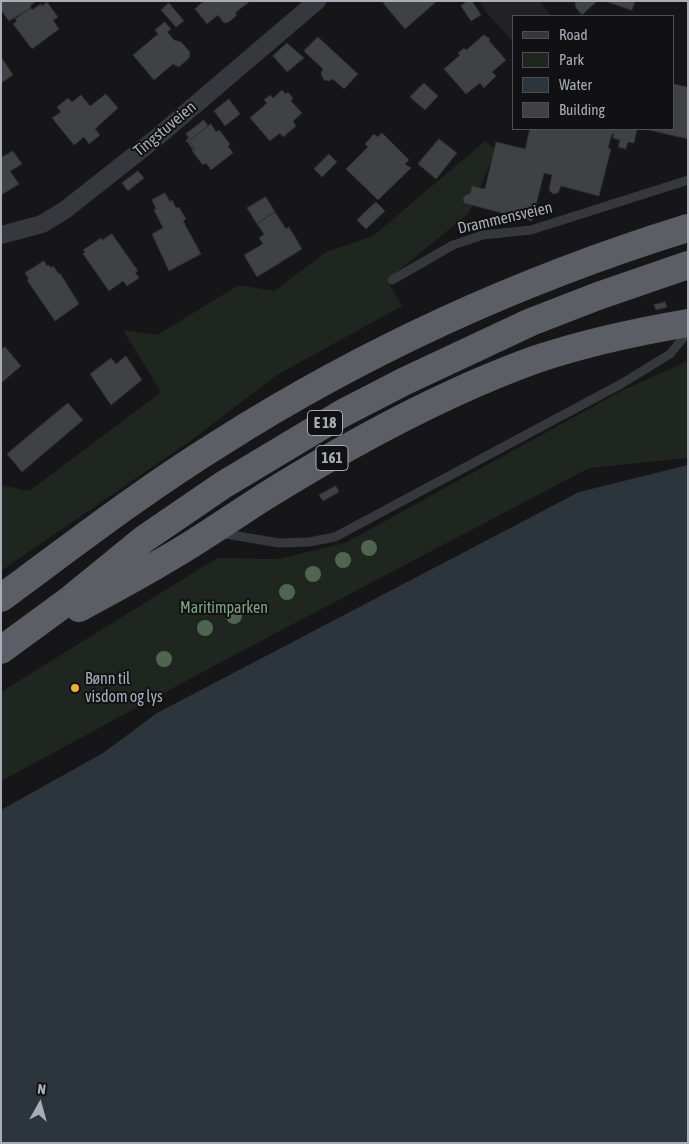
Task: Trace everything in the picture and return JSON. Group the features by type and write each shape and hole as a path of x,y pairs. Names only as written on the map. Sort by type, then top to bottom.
{"highway":[{"name":"E 18","path":"1,598 176,471 258,419 338,374 421,332 503,295 591,261 688,228"},
{"name":"E 18","path":"1,650 68,601 144,539 223,485 344,413 405,381 531,322 598,296 688,266"},
{"name":"161","path":"1,650 166,560 266,496 379,431 486,380 570,348 637,332 688,323"}],"street":[{"name":"Tingstuveien","path":"1,235 42,224 65,210 155,139 317,1"}],"lane":[{"name":"Drammensveien","path":"392,280 453,245 483,235 531,230 688,180"},
{"path":"210,532 279,543 309,542 335,537 621,384 670,354 688,332"}],"shaded area":[{"path":"479,1 540,1 550,15 512,15 512,41"}],"green space":[{"path":"485,141 496,150 469,213 387,280 402,306 277,375 193,439 1,571 1,485 29,491 161,392 123,330 157,335 239,285 274,291 326,252 373,236"},
{"name":"Maritimparken","path":"688,361 688,458 589,468 238,653 1,781 1,692 217,558 278,559 345,543 623,390"}],"water":[{"path":"688,465 688,1143 1,1143 1,810 103,753 157,713 579,492"}],"building":[{"path":"1,1 35,2 30,6 31,8 9,21 1,10"},
{"path":"204,1 249,2 236,12 236,16 229,22 224,23 218,15 207,24 195,9"},
{"path":"385,1 437,1 405,29 383,3"},
{"path":"468,1 472,1 481,15 471,21 461,6"},
{"path":"575,1 597,1 582,15 576,8"},
{"path":"605,1 635,1 632,10"},
{"path":"47,2 58,17 53,20 59,29 32,49 13,24 17,21 15,19 31,8 32,10"},
{"path":"169,3 184,21 176,27 161,10"},
{"path":"165,22 171,29 167,32 174,40 181,42 190,52 189,58 179,67 173,64 154,80 133,55 158,34 155,30"},
{"path":"484,35 490,39 489,41 506,60 492,72 496,76 484,88 480,83 466,94 444,69 460,55 458,53 464,48 466,50"},
{"path":"318,37 358,74 344,89 333,79 329,81 324,80 321,74 323,69 304,51"},
{"path":"287,43 304,58 287,72 273,56"},
{"path":"1,57 13,75 1,83"},
{"path":"424,83 438,96 425,110 410,97"},
{"path":"674,84 688,87 688,139 649,130 674,130"},
{"path":"282,90 286,94 288,92 293,98 291,101 302,113 293,121 296,126 283,137 280,133 270,141 250,118 267,103 264,100 270,95 273,98"},
{"path":"106,94 118,108 95,129 100,135 89,144 84,137 74,145 52,118 61,112 57,107 68,98 72,102 81,95 90,106"},
{"path":"229,99 240,114 225,126 214,111"},
{"path":"204,120 208,126 189,141 195,149 193,150 186,140 189,138 186,134"},
{"path":"211,124 216,132 219,130 230,144 228,146 233,153 211,170 206,163 203,165 192,151 195,149 189,141"},
{"path":"530,130 637,130 634,143 628,142 626,149 618,147 620,140 613,138 614,134 612,134 608,148 611,149 599,196 561,186 558,193 553,194 549,190 552,175 544,173 532,221 464,203 463,198 470,194 472,186 485,189 496,142 525,149"},
{"path":"382,133 409,160 405,164 411,168 378,200 346,169 368,147 365,144 374,134 377,137"},
{"path":"439,139 457,153 436,179 418,164"},
{"path":"13,151 22,164 10,171 19,184 1,195 1,158"},
{"path":"329,154 337,162 322,177 314,169"},
{"path":"138,171 144,178 128,191 122,183"},
{"path":"165,193 170,202 172,200 176,208 179,207 186,219 183,221 201,254 169,271 152,234 163,228 154,210 156,209 152,200"},
{"path":"266,197 275,212 257,224 247,208"},
{"path":"376,202 385,211 366,229 357,220"},
{"path":"275,212 286,229 289,227 302,249 257,277 244,255 263,244 259,238 264,234 257,224"},
{"path":"112,234 138,271 135,272 139,278 127,286 123,281 109,291 83,254 85,252 83,250 101,238 102,240"},
{"path":"44,261 47,266 49,265 51,268 53,266 60,273 79,304 55,321 27,280 29,279 25,273"},
{"path":"665,302 667,307 656,310 654,305"},
{"path":"5,347 21,366 1,383 1,350"},
{"path":"126,356 142,380 111,405 90,374 111,358 116,364"},
{"path":"68,403 83,420 22,472 7,454"},
{"path":"336,486 339,492 323,501 319,495"}],"place":[{"name":"Bønn til visdom og lys","path":"75,688"}]}
